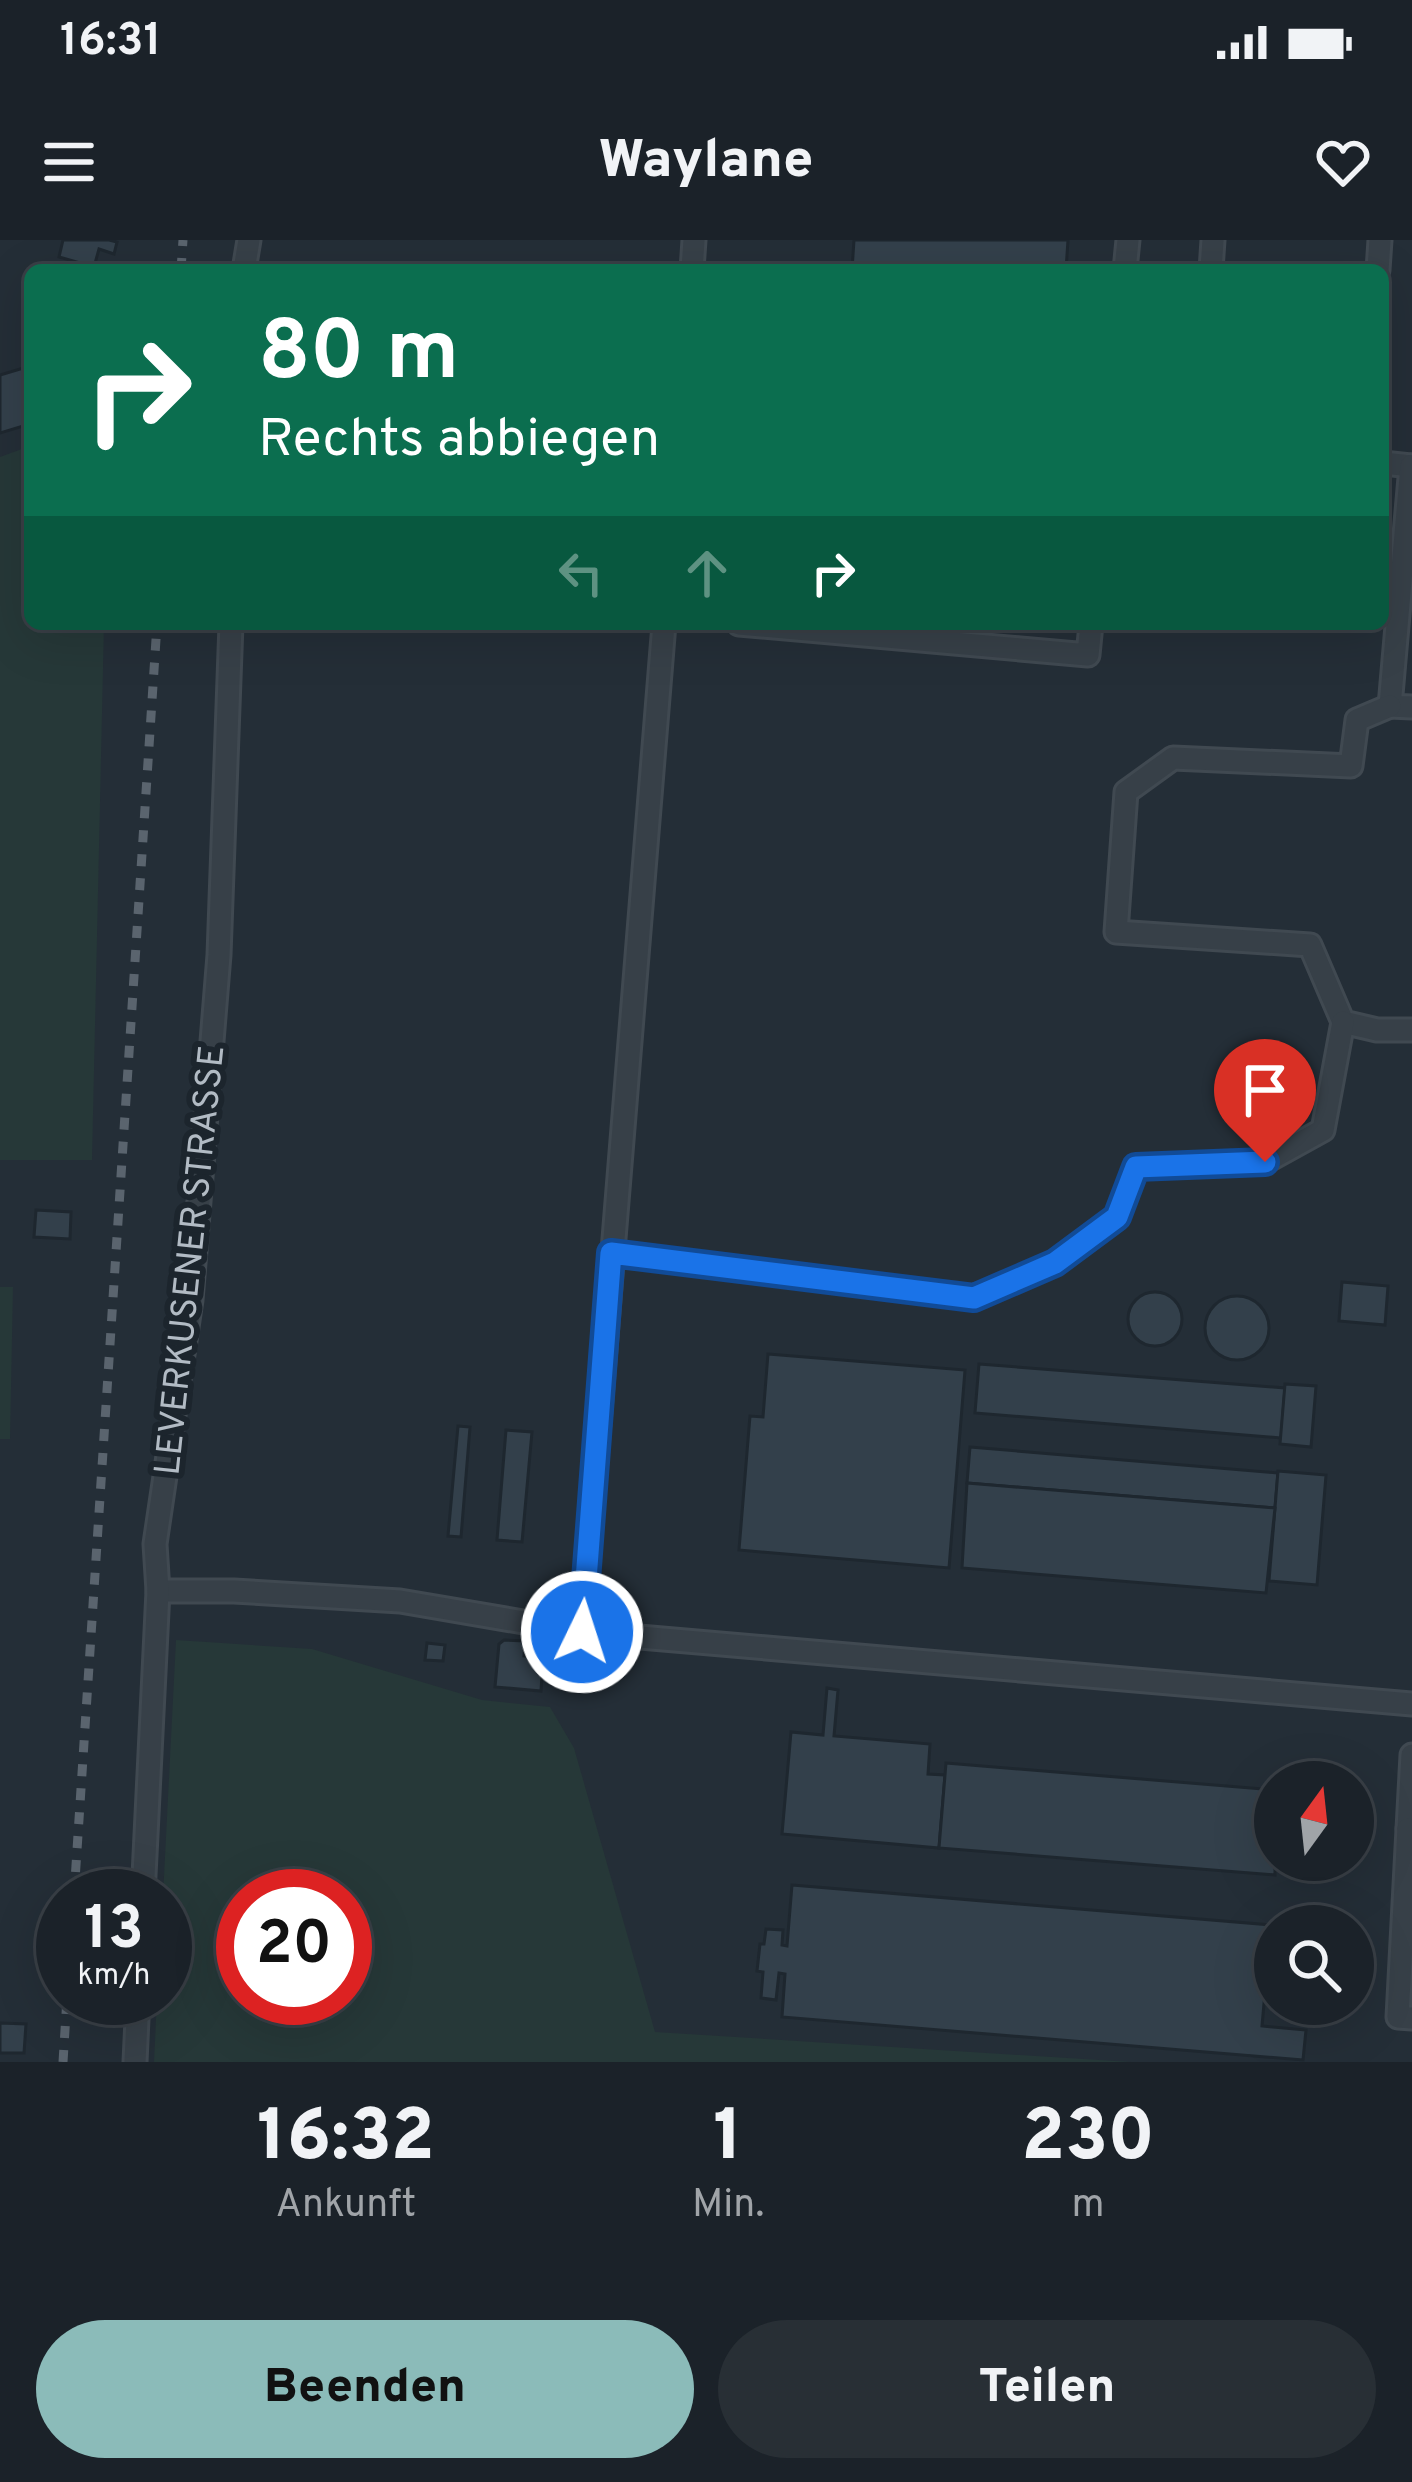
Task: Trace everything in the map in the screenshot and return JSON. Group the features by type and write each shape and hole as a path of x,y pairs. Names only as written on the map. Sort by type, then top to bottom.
{"lane":[{"path":"611,1253 974,1298 1055,1263 1117,1217 1136,1167 1265,1162 1323,1130 1343,1022 1310,945 1116,932 1126,792 1173,758 1351,766 1358,720 1401,706 1412,466"},
{"name":"LEVERKUSENER STRASSE","path":"144,1869 158,1591 155,1544 190,1300 219,955 231,630"},
{"path":"582,1632 663,630"},
{"path":"807,630 1088,655 1090,630"},
{"path":"1343,1022 1377,1030 1412,1030"},
{"path":"158,1591 400,1601 582,1632 1412,1704"},
{"path":"1412,1755 1398,2017 1412,2018"},
{"path":"135,2062 137,2025"}],"shaded area":[{"path":"24,448 24,630 104,630 92,1160 0,1160 0,457"},
{"path":"0,1287 13,1287 10,1439 0,1439"},
{"path":"176,1640 312,1649 482,1700 550,1707 574,1748 655,2032 1131,2062 154,2062 156,2025 192,2025 192,1869 164,1869"}],"building":[{"path":"63,240 117,242 114,254 99,249 95,264 59,257"},
{"path":"854,240 1068,240 1066,264 852,264"},
{"path":"24,368 24,426 0,433 0,375"},
{"path":"36,1210 71,1212 70,1239 34,1237"},
{"path":"1342,1282 1388,1286 1385,1325 1339,1321"},
{"path":"1155,1292 1174,1300 1182,1319 1174,1338 1155,1346 1136,1338 1128,1319 1136,1300"},
{"path":"1237,1296 1260,1305 1269,1328 1260,1351 1237,1360 1214,1351 1205,1328 1214,1305"},
{"path":"768,1354 965,1370 949,1568 739,1550 750,1416 763,1417"},
{"path":"979,1364 1285,1388 1281,1438 975,1413"},
{"path":"1285,1384 1316,1386 1311,1447 1280,1444"},
{"path":"458,1426 470,1427 461,1537 448,1536"},
{"path":"506,1430 532,1432 522,1542 497,1540"},
{"path":"970,1447 1278,1473 1275,1508 967,1483"},
{"path":"1278,1471 1326,1475 1317,1585 1269,1581"},
{"path":"967,1483 1275,1508 1266,1593 962,1568"},
{"path":"525,1641 524,1656 543,1658 541,1691 495,1687 499,1644"},
{"path":"427,1643 445,1645 443,1661 425,1660"},
{"path":"827,1688 838,1690 834,1736 930,1744 928,1774 945,1775 939,1848 782,1834 791,1732 823,1735"},
{"path":"946,1763 1254,1788 1254,1873 939,1848"},
{"path":"792,1885 1254,1924 1254,2025 1306,2030 1303,2060 782,2017 785,1974 779,1973 776,2000 761,1998 763,1972 757,1971 766,1929 783,1930 782,1945 787,1946"},
{"path":"0,2023 26,2024 24,2053 0,2053"}],"railway":[{"path":"181,264 183,240"},
{"path":"76,1869 157,630"},
{"path":"63,2062 65,2025"}],"route":[{"path":"582,1632 611,1253 974,1298 1055,1263 1117,1217 1136,1167 1265,1162"}]}
